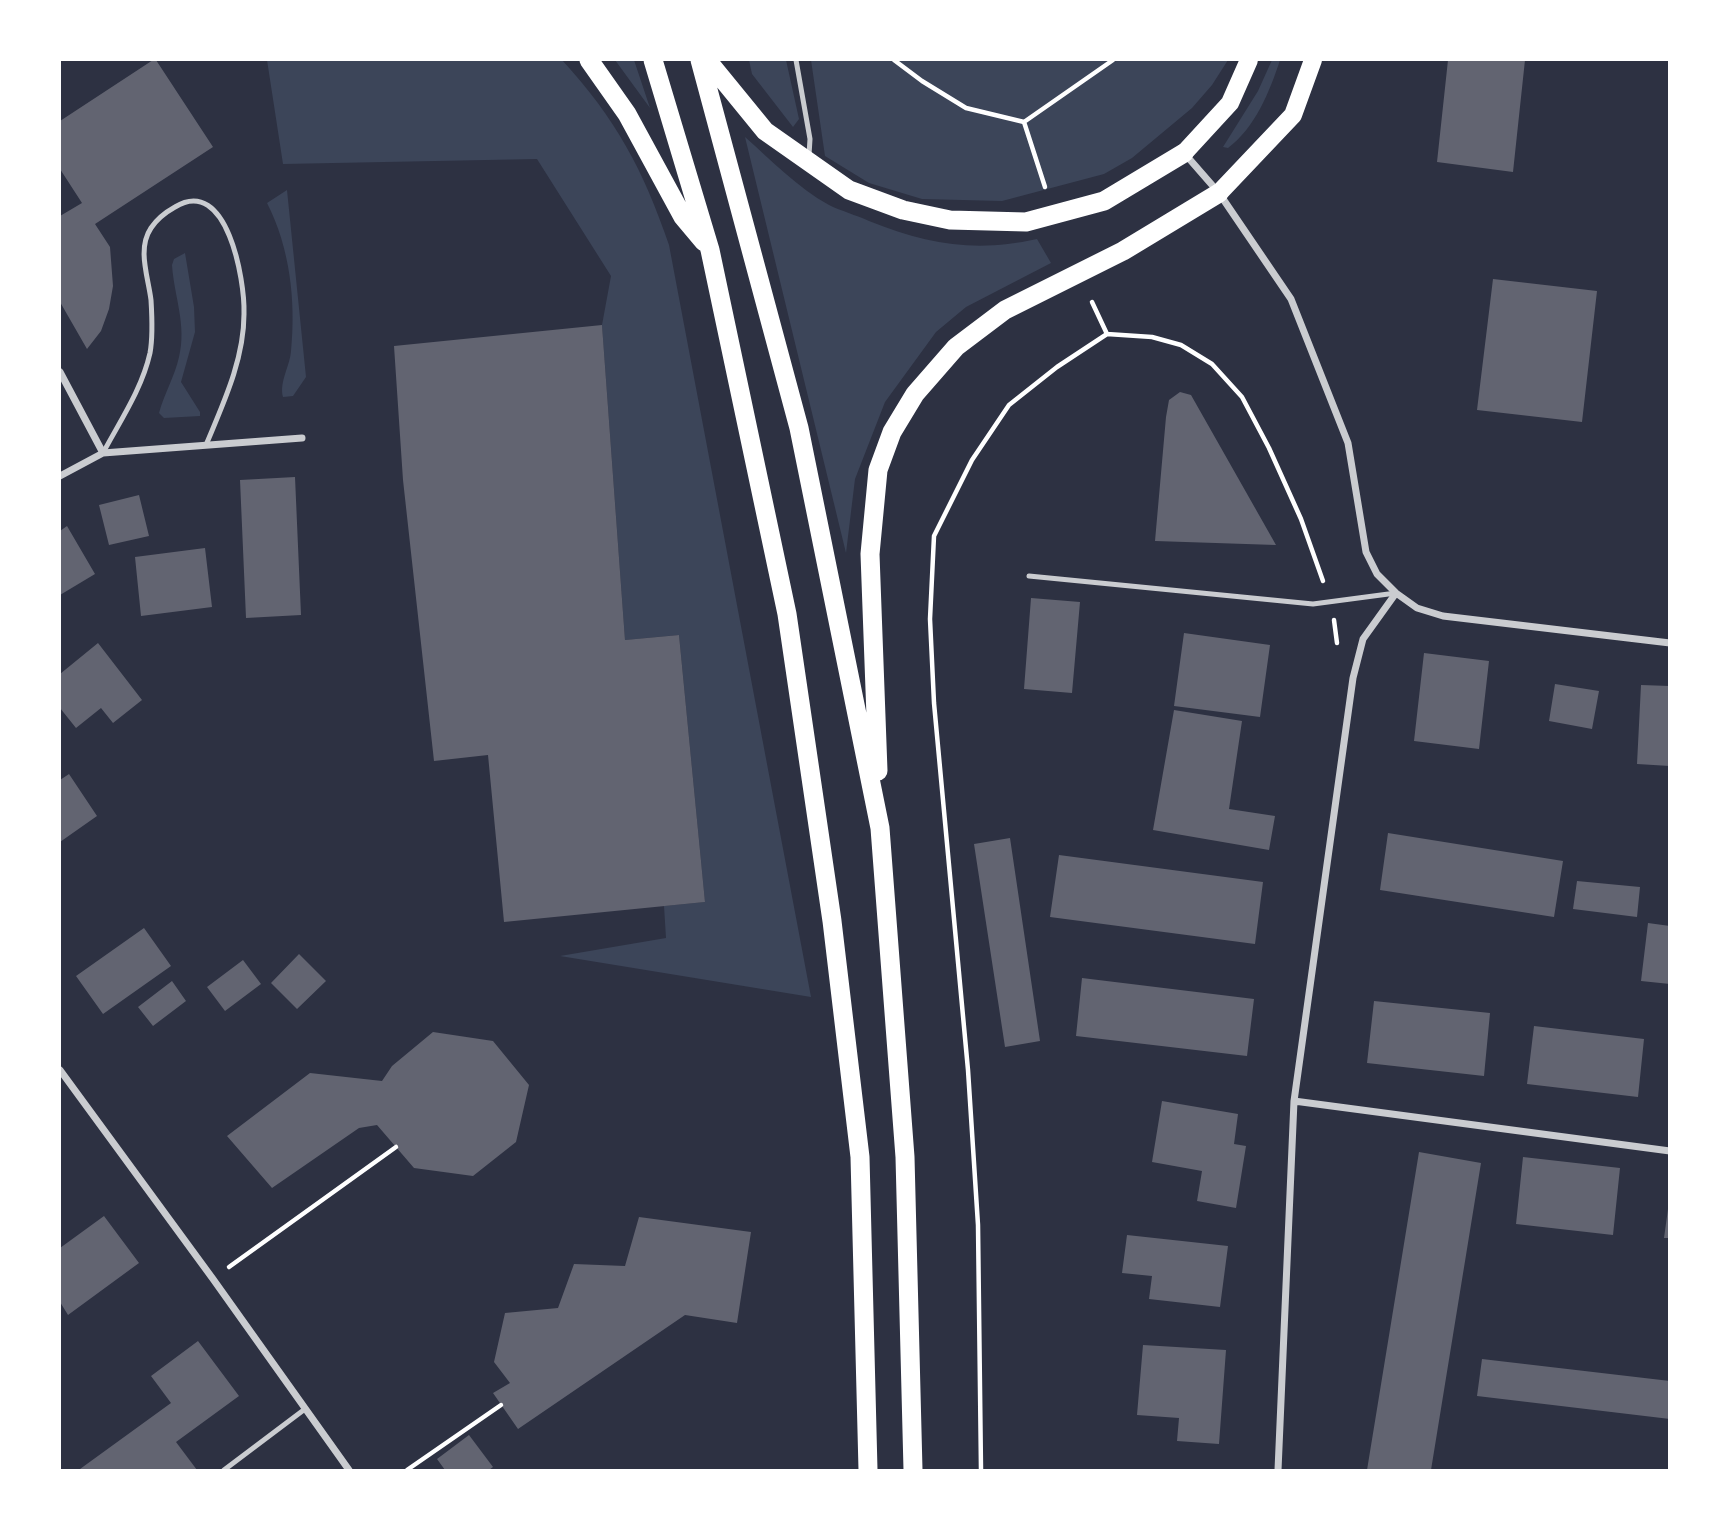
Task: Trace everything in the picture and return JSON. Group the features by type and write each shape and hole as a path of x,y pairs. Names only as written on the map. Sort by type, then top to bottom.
{"highway":[{"path":"589,60 628,114 683,217 710,250"},
{"path":"653,60 710,250 787,614 832,921 860,1157 868,1471"},
{"path":"700,60 799,428 880,828"},
{"path":"706,60 765,131 849,190 903,210 950,220 1026,222 1104,201 1184,153"},
{"path":"913,1471 905,1157 880,828 870,554 878,470 892,432 915,394 956,347 1005,310 1123,251 1219,193"}],"main road":[{"path":"1184,153 1230,103 1249,60"},
{"path":"1219,193 1293,115 1313,60"}],"street":[{"path":"1184,153 1219,193 1291,299 1348,443 1366,552 1377,574 1396,593 1417,608 1443,616 1670,643"},
{"path":"60,372 103,453"},
{"path":"60,476 103,453 302,438"},
{"path":"1278,1471 1294,1101 1353,678 1363,639 1396,593"},
{"path":"60,1070 349,1471"},
{"path":"1294,1101 1670,1150"}],"lane":[{"path":"796,60 810,139 809,162"},
{"path":"103,453 138,389 150,351 151,302 144,246 150,229 172,209 185,201 198,199 210,207 222,222 235,249 243,284 244,316 240,349 230,385 206,445"},
{"path":"1029,576 1313,604 1396,593"},
{"path":"224,1471 305,1409"}],"path":[{"path":"894,60 966,108 1024,122 1113,60"},
{"path":"1024,122 1046,191"},
{"path":"1093,302 1107,334"},
{"path":"981,1471 978,1225 968,1070 934,703 930,619 934,536 972,460 1009,405 1057,367 1107,334 1152,337 1181,345 1212,364 1242,397 1269,448 1301,519 1326,591 1336,628 1338,649 1353,678"},
{"path":"213,1279 396,1147"},
{"path":"407,1471 501,1405"}],"shaded area":[{"path":"267,60 562,60 598,103 626,146 649,192 669,245 811,997 560,956 666,938 664,906 705,902 679,635 625,640 602,325 611,276 537,159 283,164"},
{"path":"615,60 634,60 650,108"},
{"path":"749,60 786,60 799,119 793,127 752,74"},
{"path":"811,60 1228,60 1212,85 1192,108 1132,158 1104,174 1002,201 922,199 869,183 825,156"},
{"path":"1272,60 1280,60 1254,120 1238,140 1228,148 1223,147 1258,91"},
{"path":"745,137 806,190 838,209 890,229 951,244 993,245 1037,239 1051,263 966,307 936,332 885,402 855,479 846,553"},
{"path":"287,190 306,377 293,396 283,397 282,386 291,351 292,294 286,256 267,203"},
{"path":"185,253 194,307 195,332 181,382 200,416 164,418 159,413 177,364 182,333 172,265 174,259"}],"building":[{"path":"156,60 213,147 95,224 110,247 113,286 101,331 87,349 60,302 60,216 82,203 60,169 60,121"},
{"path":"1448,60 1525,60 1513,172 1437,162"},
{"path":"1493,279 1597,291 1582,422 1477,410"},
{"path":"602,325 625,640 679,635 705,902 504,922 488,755 434,761 403,480 394,346"},
{"path":"1180,392 1191,395 1276,545 1155,541 1166,417 1169,400"},
{"path":"295,477 301,615 246,618 240,480"},
{"path":"139,495 149,536 109,545 99,505"},
{"path":"67,526 95,574 60,595 60,531"},
{"path":"205,548 212,607 141,616 135,557"},
{"path":"1031,598 1080,602 1072,693 1024,689"},
{"path":"1184,633 1270,645 1260,717 1174,706"},
{"path":"98,643 142,700 113,723 101,708 76,728 60,708 60,674"},
{"path":"1424,653 1489,661 1479,749 1414,741"},
{"path":"1555,684 1599,691 1592,729 1549,721"},
{"path":"1641,685 1670,686 1670,766 1637,764"},
{"path":"1174,710 1242,721 1229,809 1275,816 1269,850 1153,830"},
{"path":"69,774 97,816 60,842 60,780"},
{"path":"1388,833 1563,861 1554,917 1380,890"},
{"path":"1010,838 1040,1041 1005,1047 974,844"},
{"path":"1059,855 1263,882 1255,944 1050,917"},
{"path":"1577,881 1640,887 1637,917 1573,909"},
{"path":"1648,923 1670,926 1670,984 1641,981"},
{"path":"144,928 171,966 103,1014 76,976"},
{"path":"299,954 326,981 297,1009 271,983"},
{"path":"243,960 261,984 225,1011 207,987"},
{"path":"1082,978 1254,999 1247,1056 1076,1036"},
{"path":"172,981 186,1001 153,1026 138,1007"},
{"path":"1374,1001 1490,1013 1484,1076 1367,1063"},
{"path":"1534,1026 1644,1039 1638,1097 1527,1084"},
{"path":"433,1032 493,1041 529,1085 516,1142 473,1176 414,1168 377,1125 359,1128 272,1188 227,1136 310,1073 382,1081 392,1066"},
{"path":"1162,1101 1238,1114 1234,1144 1246,1146 1236,1208 1197,1201 1202,1171 1152,1162"},
{"path":"1419,1152 1481,1163 1431,1470 1367,1470"},
{"path":"1523,1157 1620,1168 1613,1235 1516,1224"},
{"path":"1668,1209 1670,1238 1664,1238"},
{"path":"104,1216 139,1263 68,1315 60,1302 60,1248"},
{"path":"639,1217 751,1232 737,1323 685,1315 518,1429 493,1393 510,1383 494,1362 505,1313 558,1308 574,1264 625,1266"},
{"path":"1127,1235 1228,1246 1220,1307 1149,1299 1152,1276 1122,1273"},
{"path":"198,1341 239,1396 176,1442 197,1470 80,1469 171,1403 151,1376"},
{"path":"1143,1345 1226,1350 1219,1444 1177,1441 1179,1418 1137,1415"},
{"path":"1482,1359 1670,1381 1670,1419 1477,1396"},
{"path":"469,1435 493,1467 489,1470 445,1470 437,1459"}]}
